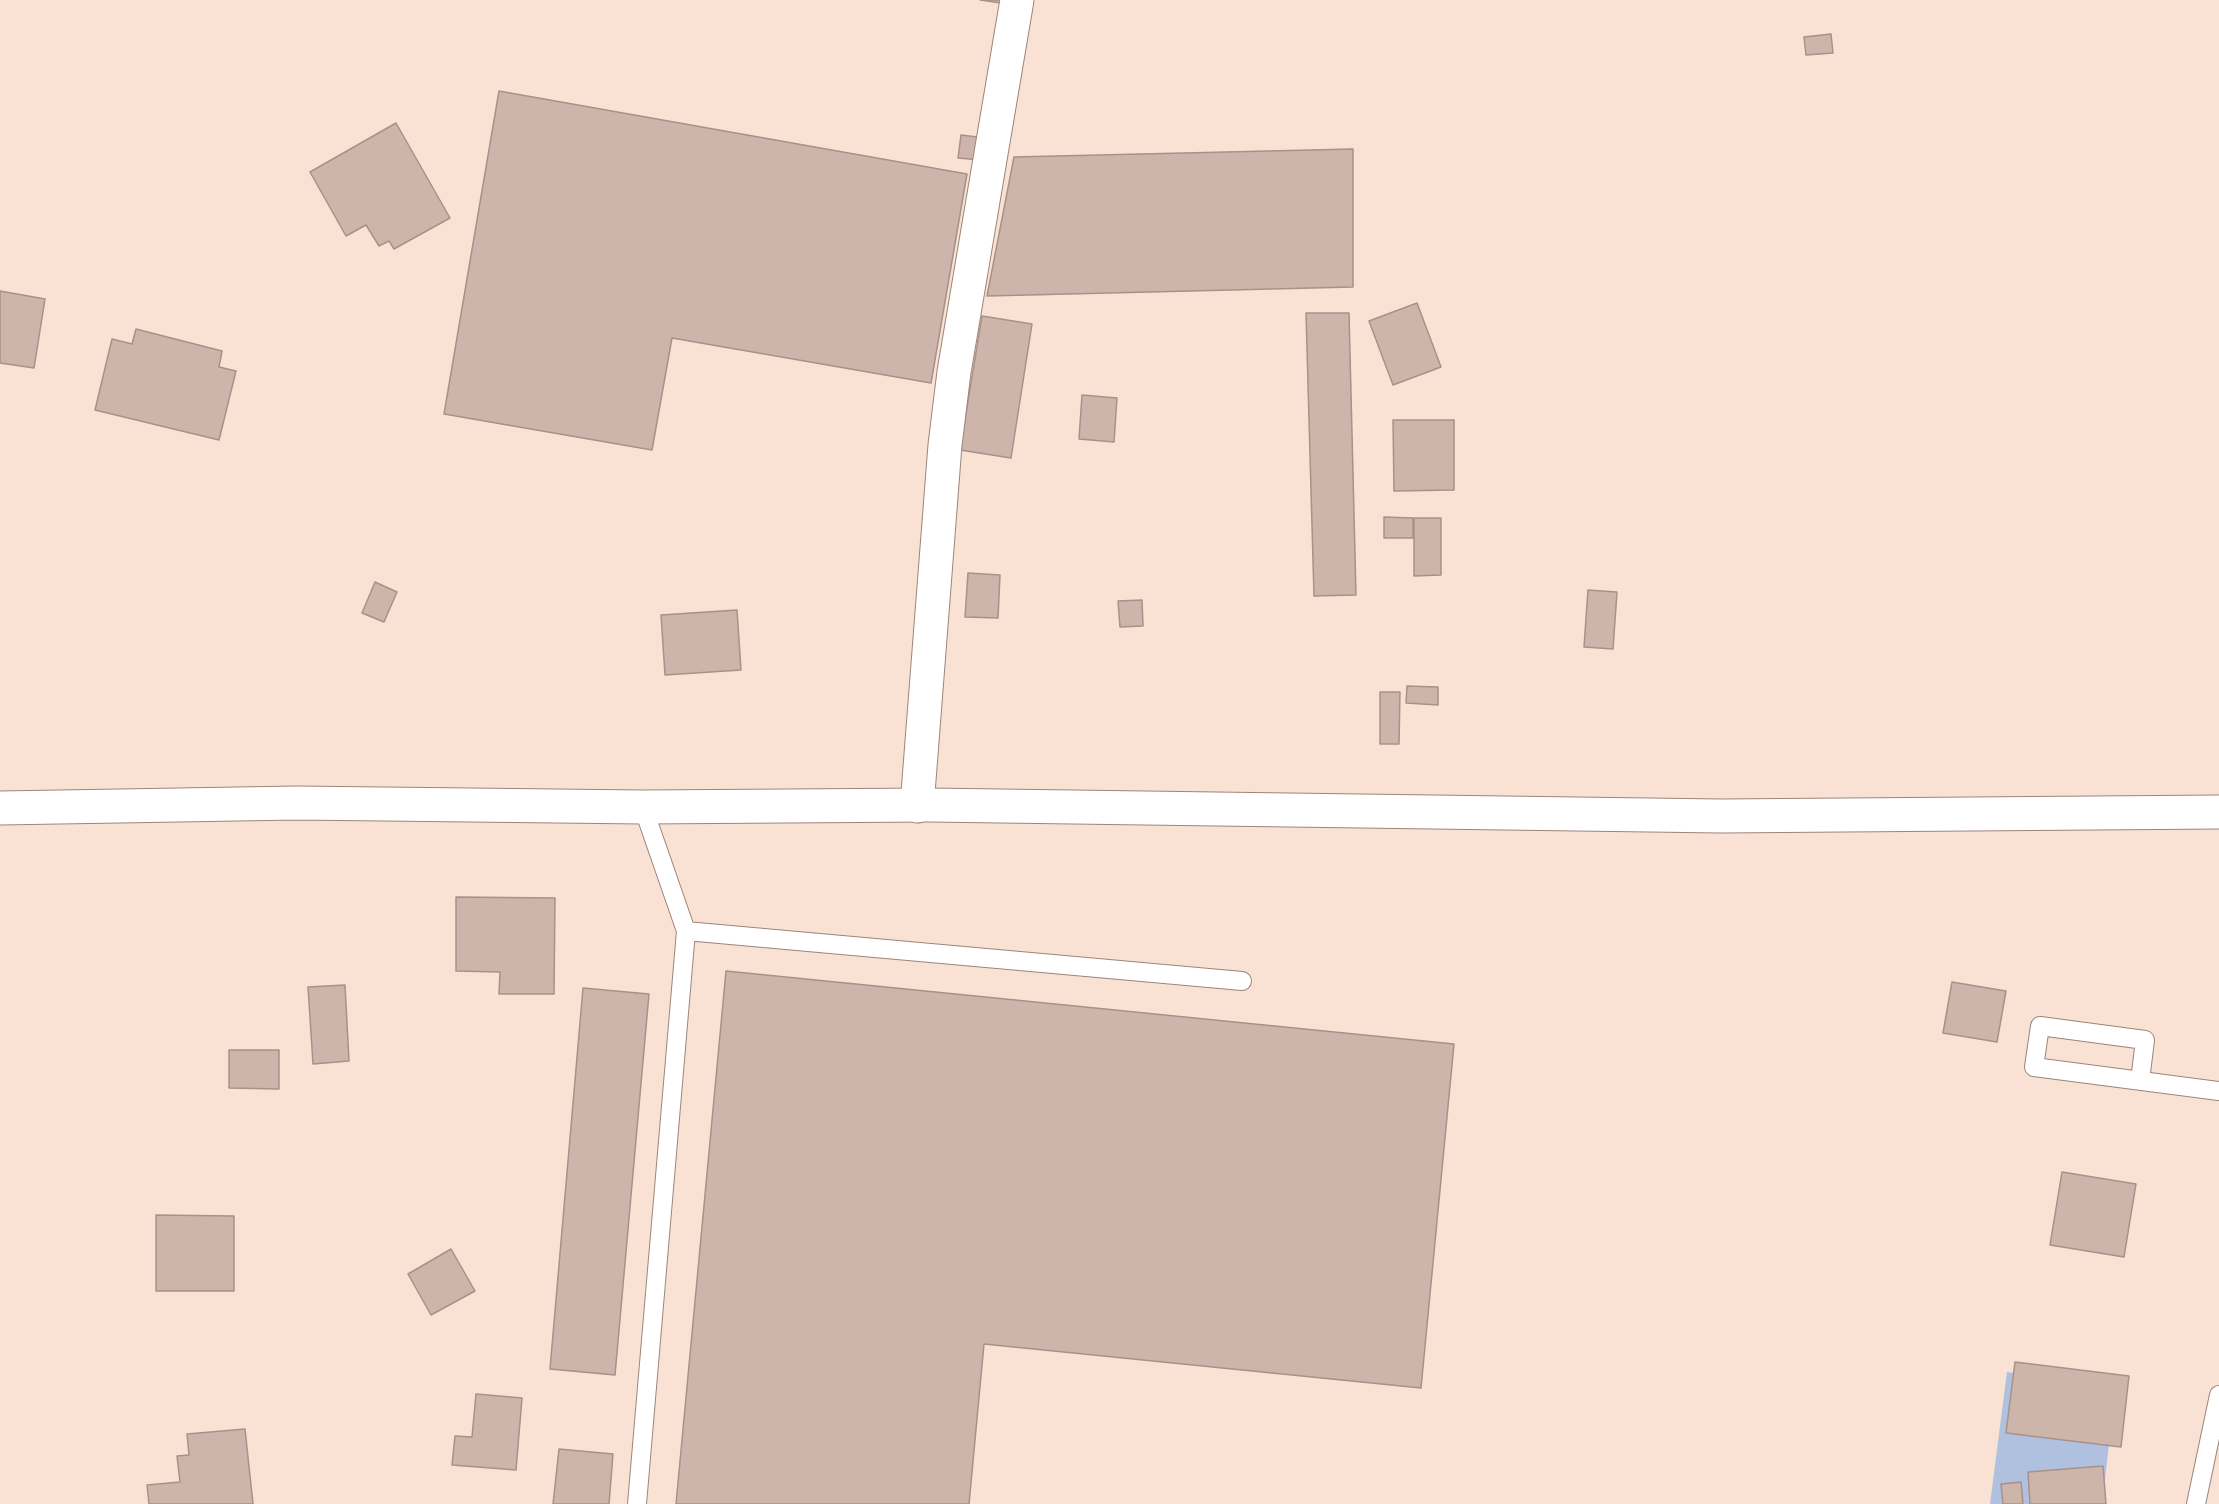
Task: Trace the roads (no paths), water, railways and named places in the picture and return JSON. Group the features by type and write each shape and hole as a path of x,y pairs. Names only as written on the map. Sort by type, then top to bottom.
{"main road":[{"path":"917,806 945,445 954,372 1017,0"},
{"path":"0,808 297,803 643,807 917,806 1721,816 2219,812"}],"lane":[{"path":"637,1504 686,931 643,807"},
{"path":"686,931 1242,981"},
{"path":"2140,1081 2145,1040 2040,1026 2034,1067 2140,1081 2219,1091"},
{"path":"2196,1504 2219,1395"}],"water":[{"path":"2007,1372 2116,1386 2102,1504 1990,1504"}]}
